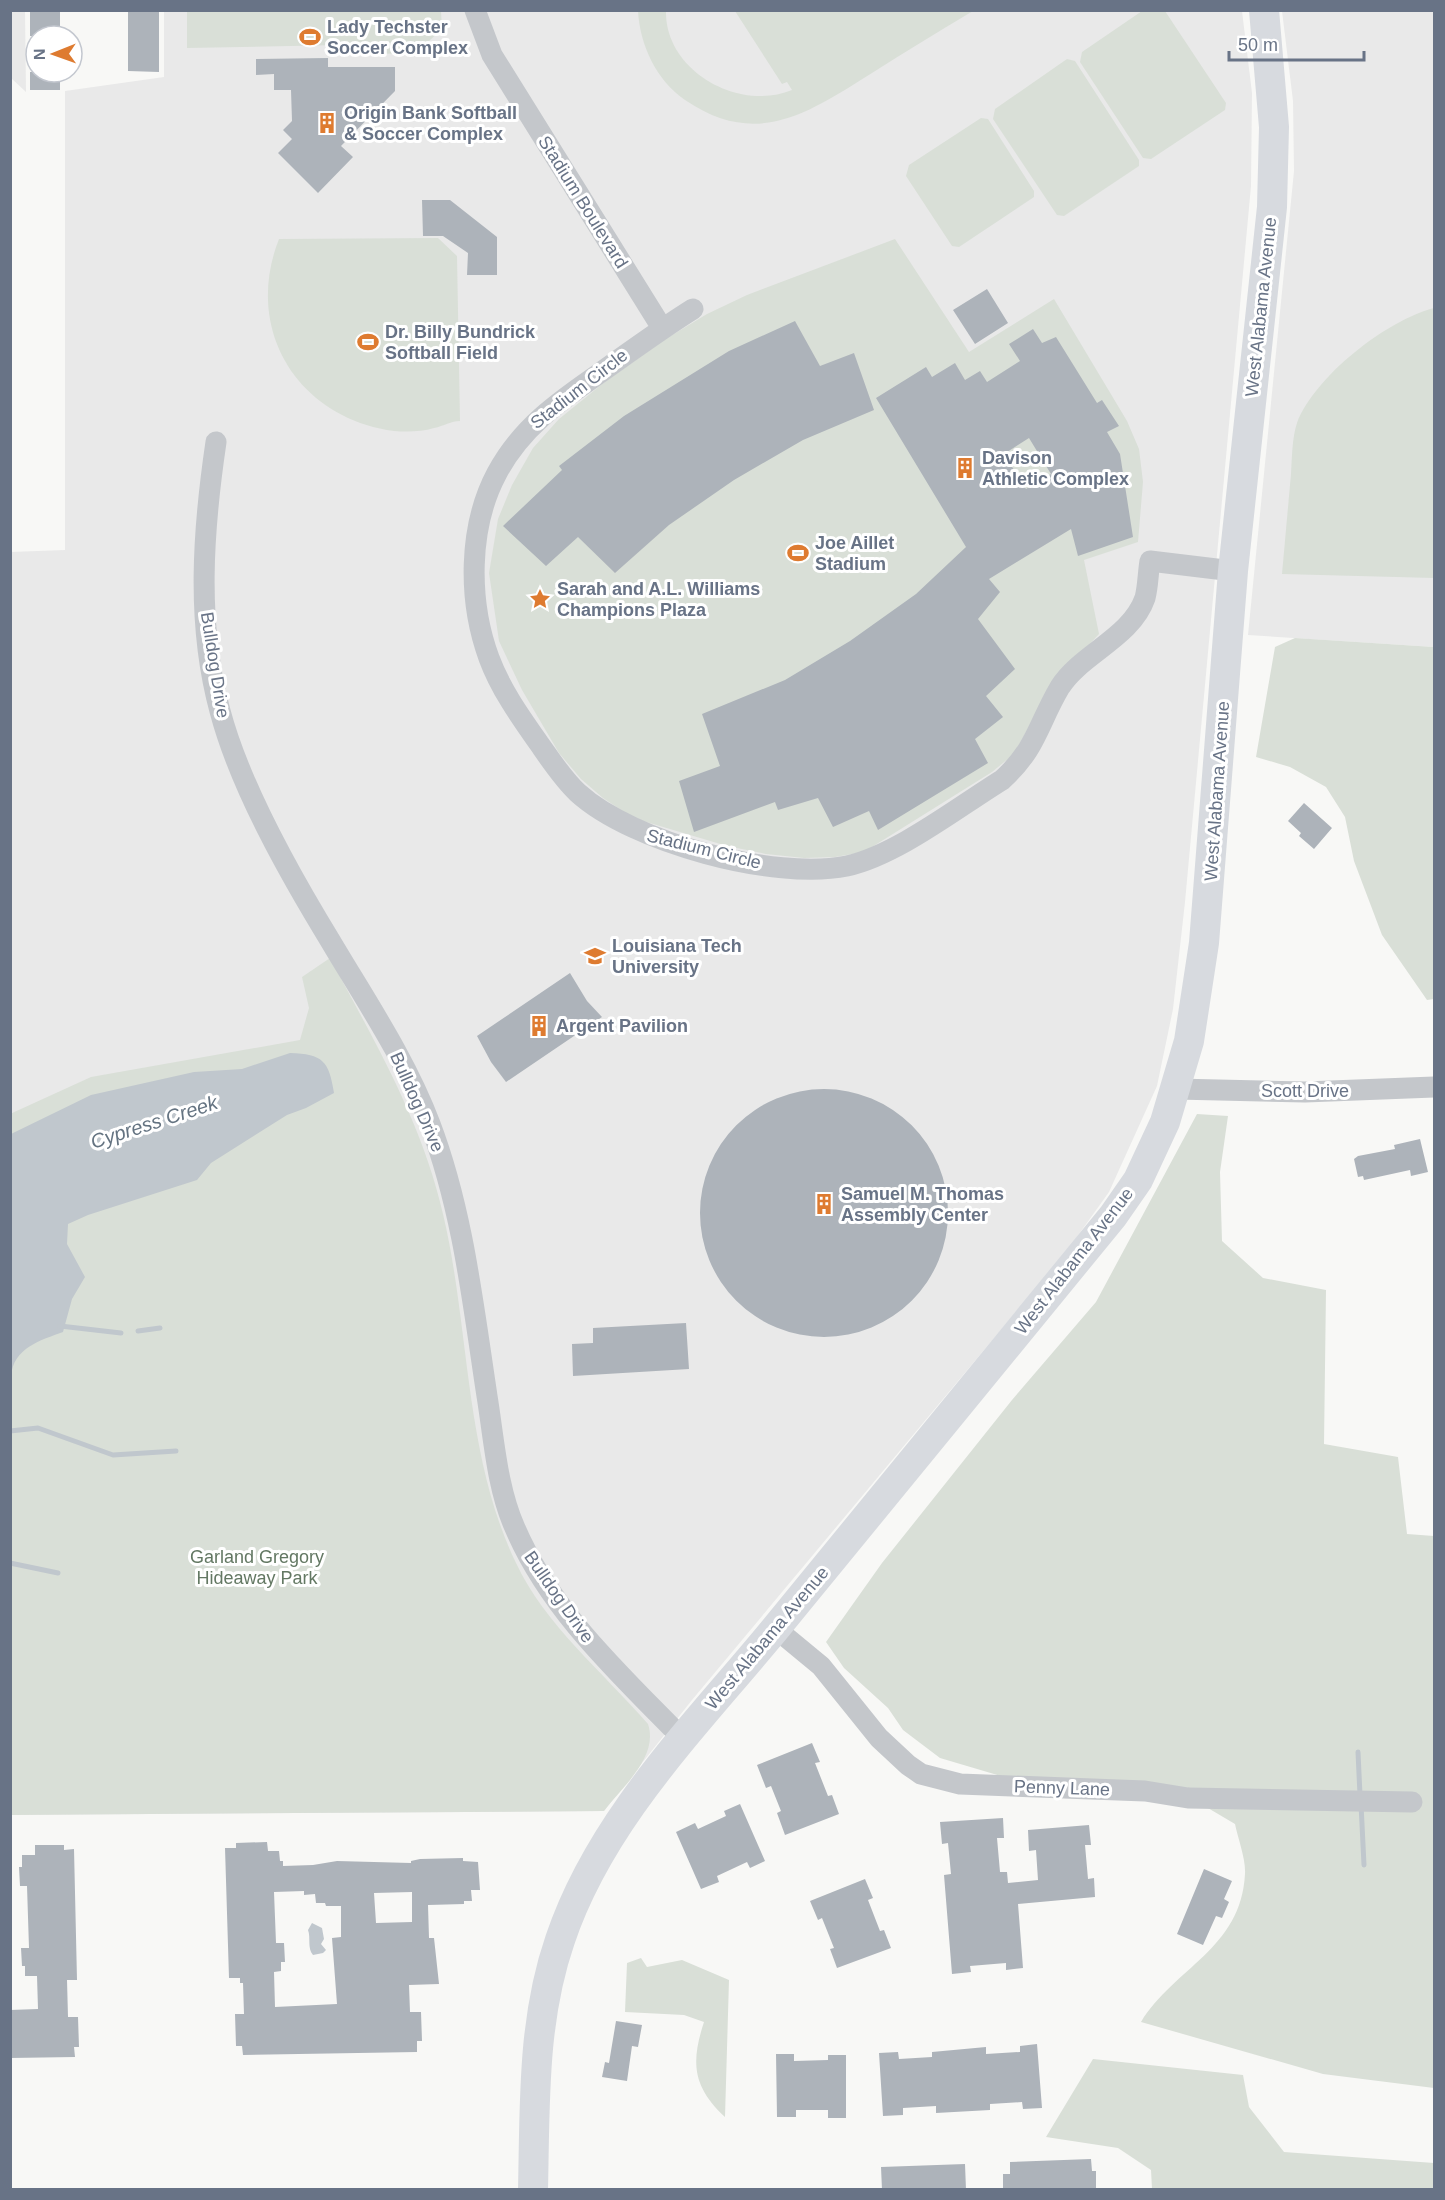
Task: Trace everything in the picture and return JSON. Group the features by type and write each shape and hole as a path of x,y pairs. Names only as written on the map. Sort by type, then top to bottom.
{"main road":[{"name":"West Alabama Avenue","path":"533,2190 538,2041 547,1980 560,1938 586,1876 603,1848 683,1739 1113,1216 1138,1180 1153,1151 1176,1089 1193,1022 1204,943 1233,572 1272,207 1274,127 1263,10"}],"street":[{"name":"Stadium Boulevard","path":"475,10 492,55 662,328"},
{"name":"Stadium Circle","path":"693,309 662,328 556,403 530,425 496,475 485,503 478,534 475,596 486,648 500,682 526,725 577,792 640,833 698,851 799,870 845,866 884,853 1002,780 1012,771 1035,743 1061,686 1111,638 1128,625 1137,613 1145,597 1150,561 1233,572"},
{"name":"Bulldog Drive","path":"216,442 205,540 205,615 219,710 236,759 289,871 359,988 429,1120 459,1215 495,1452 512,1523 535,1568 585,1637 683,1739"},
{"name":"Scott Drive","path":"1176,1089 1305,1092 1434,1088"},
{"name":"Penny Lane","path":"775,1628 821,1666 892,1751 921,1774 940,1780 960,1784 1145,1791 1165,1796 1412,1802"}],"shaded area":[{"path":"11,10 25,11 24,84 26,84 26,92 11,78"},
{"name":"Louisiana Tech University","path":"164,11 1242,11 1252,93 1251,186 1185,902 1173,1009 1157,1086 1109,1192 1069,1248 692,1700 604,1811 11,1815 10,552 65,550 65,91 164,77"},
{"path":"1282,11 1434,11 1434,647 1248,635 1294,171 1293,101"}],"green space":[{"name":"Lady Techster Soccer Complex","path":"187,11 441,11 442,29 415,54 341,53 340,45 187,48"},
{"path":"638,11 666,11 669,33 678,52 691,68 709,81 729,90 750,95 771,95 792,90 787,82 782,84 735,11 973,11 826,101 782,120 759,124 736,122 711,115 675,92 651,61 642,36"},
{"path":"1142,11 1165,11 1226,103 1225,110 1151,159 1143,158 1080,62 1082,52"},
{"path":"1067,59 1075,61 1139,160 1139,166 1064,216 1057,215 993,119 995,109"},
{"path":"981,118 988,119 1034,191 1034,197 959,247 952,246 906,176 909,165"},
{"name":"Dr. Billy Bundrick Softball Field","path":"438,238 457,256 460,421 424,430 394,431 360,423 330,408 306,389 287,364 274,336 268,306 270,273 279,239"},
{"name":"Joe Aillet Stadium","path":"895,239 969,352 1054,299 1127,421 1139,449 1143,482 1138,542 1084,560 1099,634 1051,686 1014,754 992,772 864,852 835,857 804,858 766,854 727,846 633,818 603,798 581,779 559,753 522,690 499,641 489,573 498,519 512,485 533,448 559,419 601,385 664,340 707,314 747,295"},
{"path":"1434,308 1434,578 1282,574 1293,442 1297,423 1306,405 1319,387 1355,352 1395,324"},
{"path":"1295,638 1434,647 1434,999 1427,1000 1382,935 1354,861 1345,817 1326,787 1290,767 1256,757 1275,647"},
{"name":"Garland Gregory Hideaway Park","path":"330,958 380,1051 410,1114 434,1180 452,1257 477,1435 486,1479 499,1522 516,1563 528,1586 543,1607 576,1647 648,1724 650,1736 644,1760 604,1811 11,1815 10,1114 91,1077 300,1040 309,1008 302,977"},
{"path":"1197,1114 1228,1116 1220,1172 1222,1241 1263,1278 1326,1290 1324,1444 1398,1457 1407,1534 1434,1536 1434,2088 1323,2074 1141,2022 1155,2003 1219,1940 1232,1921 1241,1900 1245,1874 1235,1824 1191,1798 1021,1782 940,1758 903,1730 888,1708 844,1668 826,1642 882,1563 1012,1400 1096,1302"},
{"path":"641,1958 647,1967 682,1960 729,1980 725,2117 706,2095 697,2073 697,2049 704,2022 684,2015 625,2012 627,1963"},
{"path":"1093,2059 1243,2075 1249,2107 1284,2152 1434,2163 1434,2189 1152,2189 1151,2170 1118,2148 1046,2137"}],"water":[{"name":"Cypress Creek","path":"290,1053 310,1055 323,1061 330,1073 334,1093 287,1115 211,1163 197,1180 88,1215 68,1224 67,1244 85,1277 72,1299 63,1332 30,1346 17,1358 11,1376 11,1134 91,1095 194,1072 242,1069"},
{"path":"312,1923 322,1928 324,1939 321,1944 326,1950 313,1955 308,1930"}],"building":[{"path":"30,10 60,10 60,24 30,24"},
{"path":"128,10 159,10 159,72 128,71"},
{"name":"Origin Bank Softball & Soccer Complex","path":"328,58 328,67 395,67 395,91 341,146 353,157 318,193 278,153 292,139 283,130 292,121 291,90 274,90 274,74 256,75 256,59"},
{"path":"30,84 60,84 60,90 30,90"},
{"path":"422,200 450,200 497,237 497,275 467,275 468,253 443,236 423,236"},
{"path":"987,289 1008,323 975,344 953,310"},
{"path":"795,321 820,366 854,353 874,410 803,440 734,480 669,525 615,573 578,537 546,566 503,526 562,470 559,466 624,416 729,351"},
{"path":"1033,329 1042,343 1056,337 1097,403 1102,400 1119,426 1107,432 1120,454 1133,537 1078,556 1071,529 989,579 1000,592 978,619 1015,669 986,696 1003,717 975,739 988,763 878,830 869,811 833,827 818,798 778,810 775,802 694,832 679,781 720,766 702,714 785,680 850,641 916,594 966,547 876,398 926,367 932,377 955,363 965,380 980,371 987,382 1020,361 1009,344","holes":["1029,438 1051,474 1026,489 1004,454"]},
{"path":"1304,803 1332,828 1314,849 1299,836 1301,833 1288,821"},
{"name":"Argent Pavilion","path":"570,973 587,1001 602,1017 506,1082 491,1062 477,1036"},
{"name":"Samuel M. Thomas Assembly Center","path":"812,1089 836,1089 860,1094 883,1103 912,1125 934,1154 939,1165 946,1189 948,1213 946,1237 939,1261 934,1272 912,1301 883,1323 872,1328 836,1337 812,1337 788,1332 765,1323 745,1309 728,1292 714,1272 705,1249 700,1225 700,1201 705,1177 714,1154 728,1134 745,1117 765,1103 788,1094"},
{"path":"1420,1139 1428,1172 1411,1176 1410,1170 1364,1180 1363,1176 1358,1177 1354,1159 1358,1156 1395,1149 1394,1145"},
{"path":"686,1323 689,1369 573,1376 572,1344 593,1343 593,1328"},
{"path":"812,1743 820,1762 815,1763 828,1796 832,1795 839,1814 785,1835 777,1813 781,1811 771,1786 766,1788 757,1765"},
{"path":"740,1804 765,1861 750,1868 747,1862 717,1876 719,1882 701,1889 676,1832 695,1823 698,1829 726,1816 724,1811"},
{"path":"1003,1818 1004,1838 997,1838 1000,1872 1007,1872 1008,1883 1038,1880 1036,1850 1029,1851 1028,1830 1089,1825 1091,1845 1085,1845 1088,1879 1094,1878 1095,1897 1018,1904 1023,1968 1006,1970 1006,1963 970,1966 971,1972 952,1974 944,1875 951,1874 948,1843 942,1844 940,1822"},
{"path":"267,1842 268,1851 279,1851 283,1866 337,1861 411,1863 411,1861 420,1859 463,1858 463,1861 478,1862 480,1890 471,1890 472,1901 464,1901 464,1904 428,1905 429,1938 434,1938 439,1984 409,1985 410,2012 421,2012 422,2041 417,2041 417,2052 243,2055 242,2046 236,2046 235,2014 244,2014 243,1983 240,1983 240,1978 229,1978 225,1848 236,1848 236,1843","holes":["304,1891 304,1895 315,1894 316,1903 341,1906 341,1937 332,1938 337,2004 275,2007 274,1972 281,1971 281,1962 285,1962 284,1943 276,1943 274,1892","412,1892 412,1922 376,1923 374,1893"]},
{"path":"35,1845 64,1845 64,1850 74,1849 77,1980 67,1980 68,2017 78,2017 79,2047 74,2047 75,2057 10,2058 10,2010 38,2009 37,1976 25,1976 25,1966 22,1966 21,1948 29,1948 27,1886 20,1886 19,1867 22,1867 22,1855 35,1855"},
{"path":"1204,1869 1232,1881 1224,1899 1229,1902 1222,1918 1216,1916 1203,1945 1177,1934"},
{"path":"865,1879 873,1898 868,1900 880,1931 884,1930 891,1948 837,1968 830,1949 834,1948 822,1918 818,1920 810,1901"},
{"path":"616,2021 642,2025 638,2047 632,2046 627,2081 602,2077 605,2062 609,2063"},
{"path":"1037,2044 1042,2108 1023,2109 1022,2102 990,2104 990,2110 936,2113 936,2106 903,2108 903,2115 883,2116 879,2053 898,2052 899,2059 932,2057 932,2052 986,2047 986,2054 1020,2052 1020,2046"},
{"path":"776,2054 794,2054 794,2061 828,2060 828,2055 846,2055 846,2118 828,2118 828,2110 796,2110 796,2117 777,2117"},
{"path":"1091,2159 1092,2171 1096,2171 1096,2190 1003,2190 1003,2174 1010,2174 1010,2162"},
{"path":"965,2164 966,2190 882,2190 881,2167"}],"waterway":[{"path":"60,1326 121,1333"},
{"path":"138,1331 160,1328"},
{"path":"10,1431 38,1428 113,1455 176,1451"},
{"path":"10,1563 58,1573"},
{"path":"1358,1752 1360,1795"},
{"path":"1361,1804 1364,1865"}],"place":[{"name":"Lady Techster Soccer Complex","path":"310,37"},
{"name":"Origin Bank Softball & Soccer Complex","path":"327,123"},
{"name":"Dr. Billy Bundrick Softball Field","path":"368,342"},
{"name":"Davison Athletic Complex","path":"965,468"},
{"name":"Joe Aillet Stadium","path":"798,553"},
{"name":"Sarah and A.L. Williams Champions Plaza","path":"540,599"},
{"name":"Louisiana Tech University","path":"595,956"},
{"name":"Argent Pavilion","path":"539,1026"},
{"name":"Samuel M. Thomas Assembly Center","path":"824,1204"}]}
